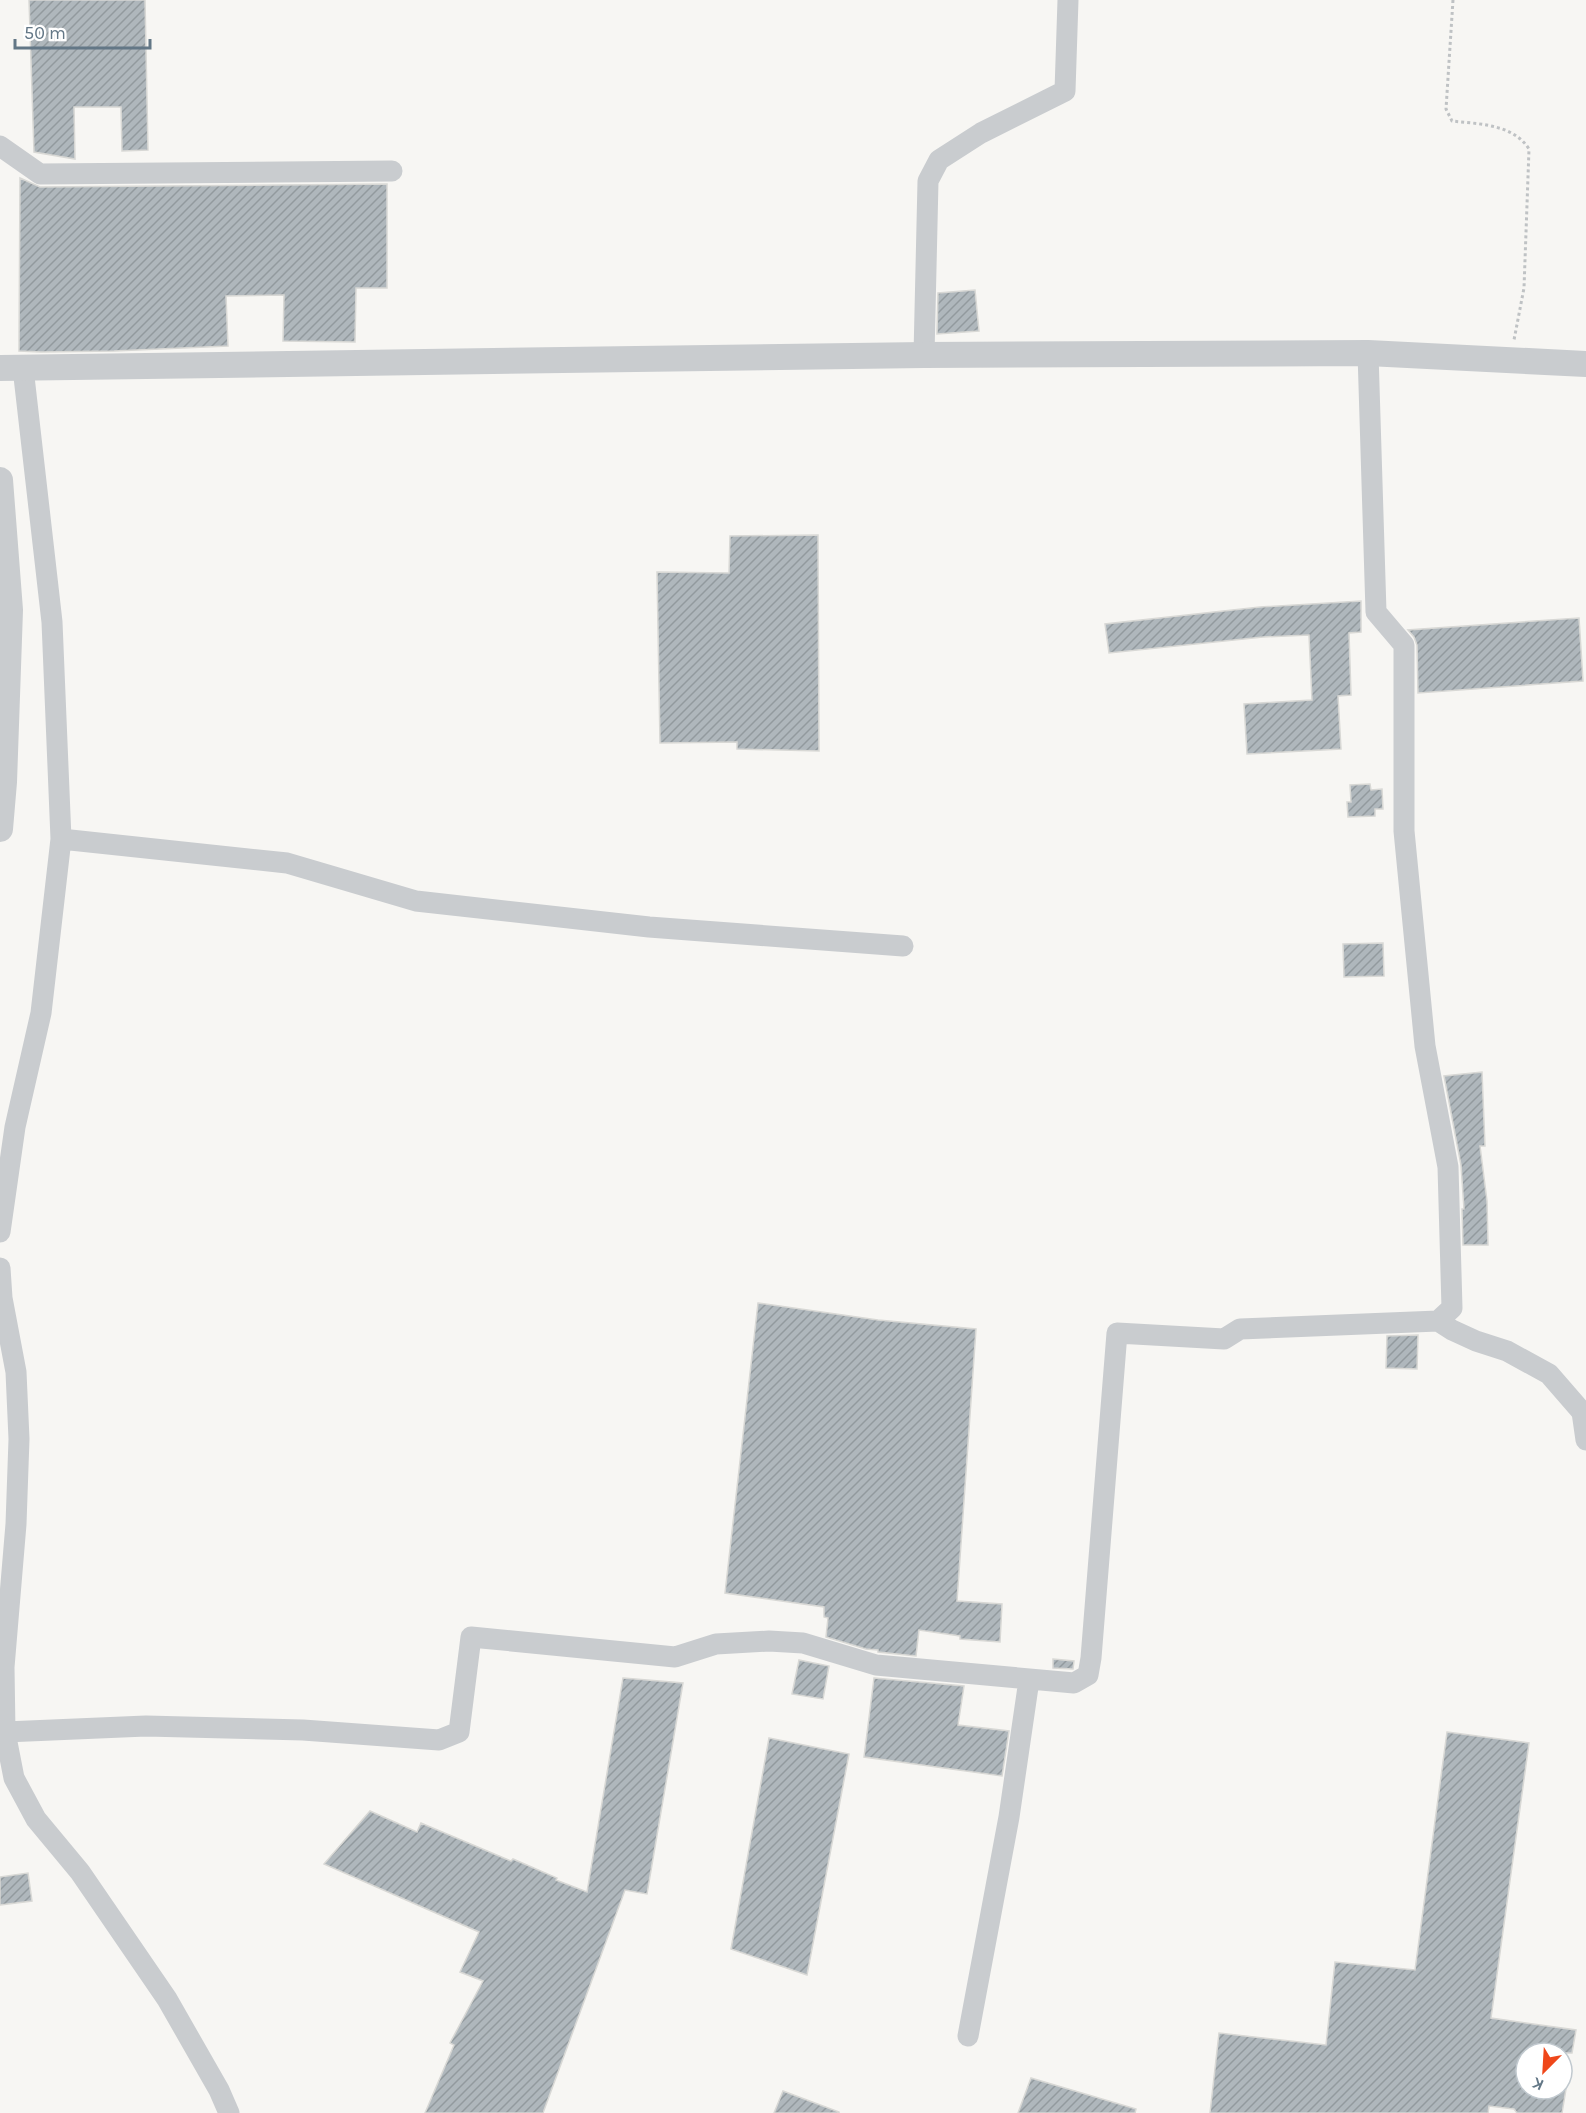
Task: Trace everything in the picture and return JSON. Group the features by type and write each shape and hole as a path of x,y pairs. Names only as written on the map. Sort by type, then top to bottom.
{"street":[{"path":"924,355 928,181 939,160 981,132 1065,91 1068,0"},
{"path":"0,146 40,174 392,171"},
{"path":"1368,353 1376,612 1404,645 1404,831 1425,1046 1448,1167 1452,1308 1438,1321"},
{"path":"0,1232 15,1127 42,1013 61,839 52,622 12,368 924,355 1368,353 1586,364"},
{"path":"0,480 10,610 4,782 0,829"},
{"path":"61,839 287,864 416,901 649,927 903,945"},
{"path":"0,1268 2,1298 16,1372 19,1439 16,1524 4,1667 5,1732 14,1779 36,1819 80,1872 167,1999 219,2090 229,2113"},
{"path":"5,1732 146,1726 303,1730 440,1740 459,1732 471,1637 675,1658 716,1644 769,1641 803,1643 876,1665 1074,1683 1088,1675 1117,1333 1224,1339 1240,1329 1438,1321 1476,1341 1507,1350 1549,1374 1582,1412 1586,1440"},
{"path":"968,2036 1010,1817 1029,1680"}],"path":[{"path":"1453,0 1446,109 1452,121 1500,127 1522,138 1529,149 1524,288 1511,359"}],"building":[{"path":"29,0 145,0 148,150 122,151 121,107 74,107 75,159 34,152"},
{"path":"20,178 40,187 387,184 387,288 356,288 355,342 283,341 284,295 226,296 228,346 114,351 19,351"},
{"path":"975,290 979,331 937,334 938,293"},
{"path":"818,535 819,751 737,749 737,742 660,743 657,572 729,573 730,536"},
{"path":"1361,601 1361,632 1349,633 1351,695 1338,696 1341,749 1247,754 1244,704 1312,700 1309,635 1263,637 1109,653 1105,624 1260,607"},
{"path":"1579,618 1583,681 1418,693 1417,645 1408,630"},
{"path":"1370,784 1371,790 1382,789 1383,809 1375,809 1375,816 1348,817 1347,802 1351,802 1350,785"},
{"path":"1383,943 1384,976 1344,977 1343,944"},
{"path":"1482,1072 1485,1146 1480,1146 1487,1201 1488,1245 1463,1245 1462,1209 1464,1209 1461,1165 1444,1076"},
{"path":"758,1303 878,1320 976,1329 957,1601 1002,1604 1000,1642 960,1639 960,1636 919,1630 916,1656 878,1652 878,1650 866,1649 826,1637 828,1618 824,1617 824,1607 725,1593"},
{"path":"1418,1335 1417,1369 1386,1368 1387,1336"},
{"path":"1053,1659 1074,1661 1073,1669 1053,1668"},
{"path":"799,1660 829,1666 823,1699 792,1694"},
{"path":"623,1678 683,1683 647,1894 625,1890 543,2113 425,2113 454,2045 450,2043 483,1981 460,1972 479,1932 324,1864 370,1811 417,1832 421,1823 511,1861 513,1859 587,1892"},
{"path":"874,1678 964,1686 958,1725 1009,1731 1002,1776 864,1757"},
{"path":"1447,1732 1529,1743 1491,2018 1576,2030 1574,2042 1514,2041 1514,2101 1564,2101 1562,2113 1517,2113 1514,2109 1489,2106 1488,2113 1210,2113 1219,2033 1326,2045 1335,1962 1415,1970"},
{"path":"769,1738 849,1754 807,1975 731,1949"},
{"path":"28,1873 32,1901 0,1905 0,1877"},
{"path":"1031,2078 1136,2109 1135,2113 1018,2113"},
{"path":"783,2091 839,2112 839,2113 774,2113"}]}
